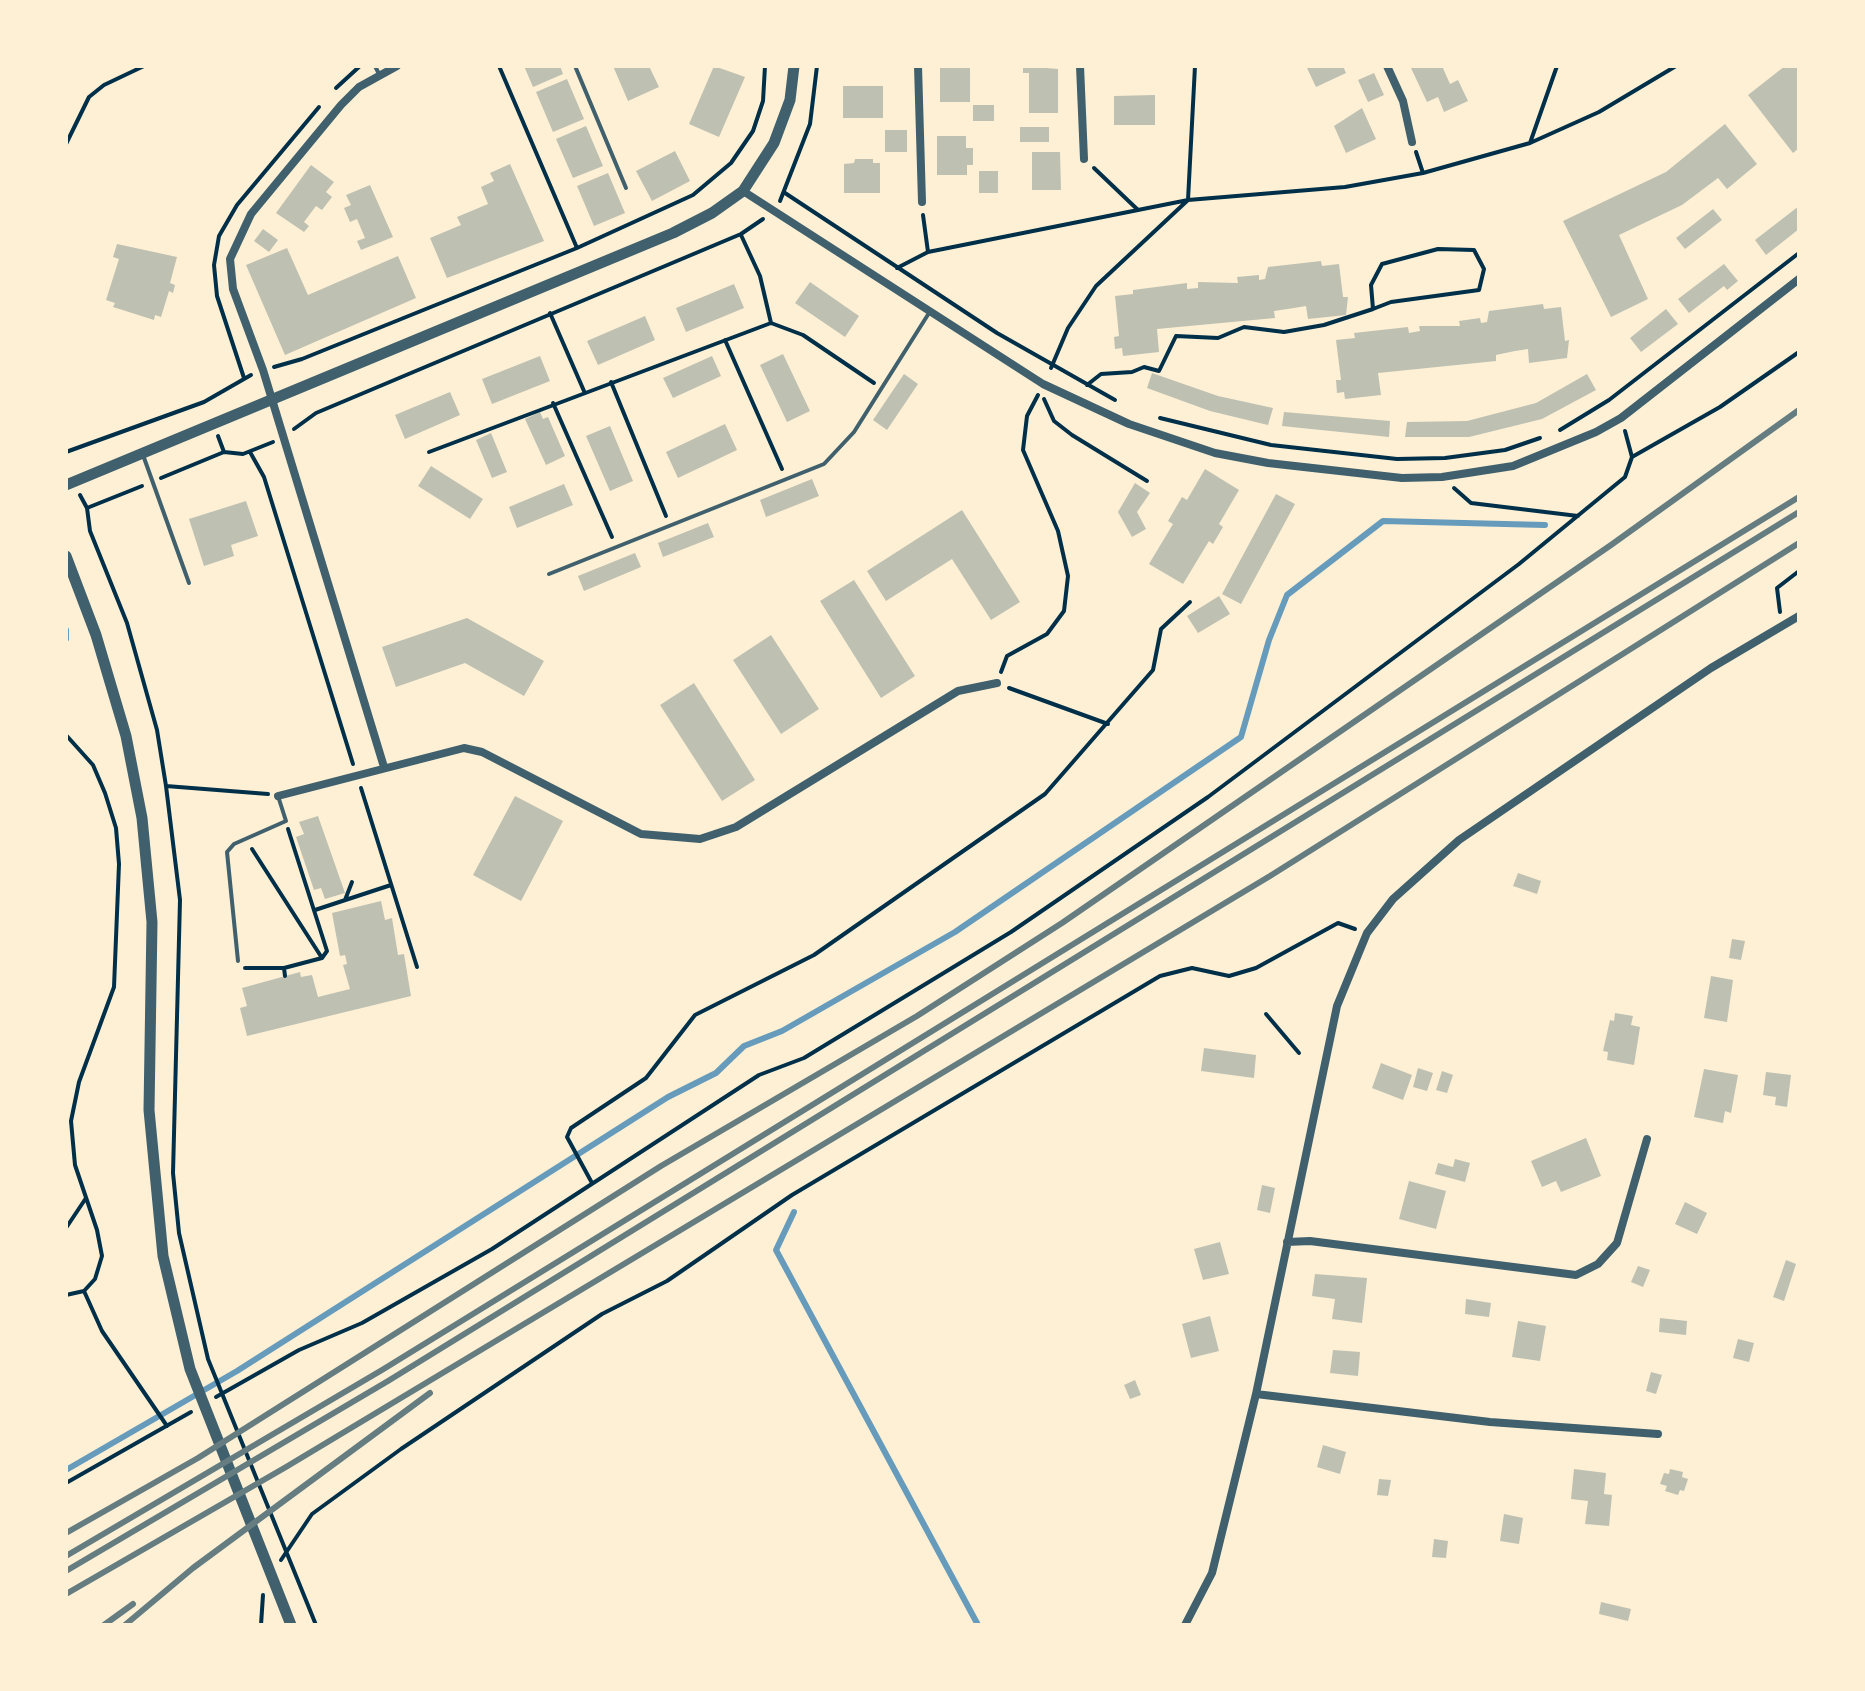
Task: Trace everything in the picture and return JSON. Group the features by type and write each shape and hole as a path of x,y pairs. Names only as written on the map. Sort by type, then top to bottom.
{"street":[{"path":"384,767 269,399 263,370 233,289 230,259 238,236 251,214 341,105 377,70 397,66"},
{"path":"66,485 673,233 712,213 743,191 774,143 790,100 794,66"},
{"path":"918,66 922,202"},
{"path":"1080,66 1084,159"},
{"path":"1387,66 1403,101 1412,142"},
{"path":"743,191 1043,384 1129,424 1215,453 1268,463 1402,478 1442,477 1513,466 1557,450 1621,418 1799,279"},
{"path":"66,556 96,635 118,707 142,818 152,922 149,1110 163,1256 190,1369 291,1625"},
{"path":"1185,1625 1212,1573 1256,1394 1337,1006 1367,933 1393,899 1459,840 1711,668 1799,616"},
{"path":"278,796 464,748 482,752 641,834 700,839 736,827 958,691 997,683"},
{"path":"1287,1242 1310,1241 1576,1275 1598,1264 1617,1243 1647,1139"},
{"path":"1256,1394 1490,1422 1658,1434"}],"lane":[{"path":"575,66 626,188"},
{"path":"549,574 824,464 854,432 929,313"},
{"path":"142,453 189,583"},
{"path":"238,961 227,852 246,839 286,821 278,796"}],"path":[{"path":"66,144 89,97 104,85 144,66"},
{"path":"499,66 577,248"},
{"path":"66,452 204,402 263,370 302,359 577,248 693,195 731,163 753,131 763,101 765,66"},
{"path":"87,508 224,452 250,452 281,438 316,413 741,234 774,212 785,193 810,124 817,66"},
{"path":"1108,724 997,683 1007,656 1047,634 1064,611 1068,576 1058,531 1023,450 1027,416 1068,328 1096,286 1188,200 1195,66"},
{"path":"1530,143 1557,66"},
{"path":"897,268 928,252 1188,200 1345,187 1423,173 1530,143 1599,112 1676,66"},
{"path":"1412,142 1423,173"},
{"path":"1084,159 1138,210"},
{"path":"785,193 1051,366 1122,405"},
{"path":"922,202 928,252"},
{"path":"741,234 760,276 771,323"},
{"path":"1087,385 1101,374 1132,372 1144,367 1159,371 1176,336 1218,338 1244,327 1284,332 1324,325 1373,309 1391,302 1479,290 1484,269 1474,250 1438,249 1382,264 1371,285 1373,309"},
{"path":"1148,415 1271,445 1397,459 1445,458 1505,450 1553,434 1588,415 1799,253"},
{"path":"550,313 584,391"},
{"path":"429,452 771,323 803,335 882,388"},
{"path":"725,340 786,479"},
{"path":"1632,457 1720,407 1799,352"},
{"path":"611,382 670,526"},
{"path":"1043,384 1044,401 1054,421 1147,481"},
{"path":"553,403 616,547"},
{"path":"206,1403 299,1350 362,1323 492,1249 759,1075 804,1058 1011,932 1208,797 1519,564 1625,477 1632,457 1621,418"},
{"path":"250,452 264,477 417,967"},
{"path":"1442,477 1471,503 1578,516"},
{"path":"1782,627 1777,588 1799,571"},
{"path":"592,1183 567,1137 571,1128 646,1078 695,1015 814,955 1045,794 1153,670 1161,629 1190,602"},
{"path":"66,735 93,765 105,793 116,828 119,864 114,987 79,1082 71,1121 75,1165 102,1256 95,1279 84,1291 66,1295"},
{"path":"166,786 278,796"},
{"path":"238,961 248,971 284,968 322,958 327,951 286,821"},
{"path":"246,839 322,958"},
{"path":"345,900 352,882"},
{"path":"315,910 391,885"},
{"path":"279,1562 312,1514 401,1449 602,1314 667,1281 792,1195 1160,976 1192,968 1229,976 1256,968 1338,923 1367,933"},
{"path":"284,968 285,976"},
{"path":"1266,1014 1299,1053"},
{"path":"66,1228 86,1198"},
{"path":"179,1233 208,1359 316,1625"},
{"path":"84,1291 102,1331 167,1426"},
{"path":"66,1483 193,1411"},
{"path":"261,1625 263,1586"}],"building":[{"path":"524,66 560,66 563,74 533,87"},
{"path":"613,66 649,66 659,87 628,101"},
{"path":"714,66 745,77 719,137 689,124"},
{"path":"940,66 970,66 970,102 940,102"},
{"path":"1023,66 1058,69 1058,113 1029,113 1029,73 1023,73"},
{"path":"1306,66 1343,66 1346,73 1316,87"},
{"path":"1442,66 1450,84 1458,80 1468,101 1444,112 1438,97 1427,102 1411,68"},
{"path":"1785,66 1799,66 1799,148 1793,153 1748,95"},
{"path":"1374,73 1384,95 1368,102 1358,80"},
{"path":"567,79 584,119 553,132 536,92"},
{"path":"843,86 883,86 883,118 843,118"},
{"path":"1155,95 1155,125 1114,125 1114,96"},
{"path":"973,105 994,105 994,121 973,121"},
{"path":"1362,108 1376,139 1346,153 1334,126"},
{"path":"1725,124 1757,164 1727,189 1718,178 1682,205 1619,235 1648,299 1611,317 1563,221 1666,172"},
{"path":"586,126 603,166 573,178 556,139"},
{"path":"1020,127 1049,127 1049,142 1020,142"},
{"path":"885,130 907,130 907,152 885,152"},
{"path":"937,136 966,136 966,148 973,148 973,165 967,165 967,175 937,175"},
{"path":"675,151 690,181 652,201 636,171"},
{"path":"1032,152 1060,152 1061,190 1032,190"},
{"path":"855,159 873,159 873,163 880,163 880,193 844,193 844,164 854,163"},
{"path":"510,164 544,241 447,278 430,238 461,225 457,217 488,204 481,187 494,181 490,173"},
{"path":"311,165 334,182 326,192 332,197 322,210 316,206 304,222 309,226 304,232 276,213"},
{"path":"979,171 998,171 998,193 979,193"},
{"path":"608,173 625,213 594,226 577,186"},
{"path":"370,185 393,237 361,250 357,241 365,238 357,219 350,222 344,208 351,205 346,195"},
{"path":"1799,206 1799,229 1766,255 1755,240"},
{"path":"1713,209 1722,220 1685,249 1676,238"},
{"path":"263,229 278,240 269,252 254,241"},
{"path":"117,244 177,257 170,283 175,285 173,293 169,291 161,317 155,315 154,320 113,307 115,303 106,300 119,259 113,257"},
{"path":"287,248 308,295 398,256 416,298 285,355 246,265"},
{"path":"1321,261 1322,266 1339,264 1343,297 1348,297 1346,315 1308,319 1306,306 1274,311 1275,318 1157,329 1159,352 1123,356 1122,348 1115,349 1114,337 1119,336 1115,296 1133,294 1133,290 1187,283 1187,289 1198,288 1198,282 1238,283 1237,277 1259,275 1259,280 1265,279 1268,267"},
{"path":"1724,264 1738,281 1727,290 1724,286 1689,313 1678,299"},
{"path":"810,282 859,316 845,337 795,303"},
{"path":"734,284 744,308 686,332 676,308"},
{"path":"1543,304 1544,309 1561,307 1565,341 1569,340 1567,358 1529,363 1528,349 1496,355 1496,361 1378,373 1381,395 1345,399 1344,392 1337,393 1336,380 1341,380 1336,340 1355,338 1354,333 1408,327 1409,333 1420,331 1419,326 1460,326 1459,321 1480,318 1481,323 1487,322 1489,311"},
{"path":"1666,309 1678,324 1641,352 1630,338"},
{"path":"645,316 655,340 598,365 587,341"},
{"path":"783,354 810,411 787,422 760,365"},
{"path":"540,356 550,381 492,404 482,379"},
{"path":"712,356 721,376 673,398 663,378"},
{"path":"1152,373 1218,396 1273,408 1268,425 1210,411 1147,388"},
{"path":"904,374 918,384 887,430 873,420"},
{"path":"1587,374 1596,390 1542,419 1469,437 1405,437 1407,422 1467,421 1536,403"},
{"path":"450,392 460,415 405,439 395,415"},
{"path":"540,412 543,419 548,417 565,456 546,465 525,419"},
{"path":"1284,412 1390,421 1389,437 1282,426"},
{"path":"725,424 737,450 678,478 666,452"},
{"path":"610,426 633,481 610,491 586,436"},
{"path":"491,433 507,472 492,478 476,440"},
{"path":"431,466 483,499 470,519 418,486"},
{"path":"1205,469 1239,490 1219,524 1223,527 1213,544 1209,541 1183,584 1149,564 1173,524 1168,521 1182,497 1187,500"},
{"path":"812,479 819,496 766,517 760,500"},
{"path":"1135,483 1150,493 1137,512 1146,529 1132,537 1118,512"},
{"path":"564,484 573,505 517,528 509,507"},
{"path":"1276,494 1295,504 1241,604 1222,594"},
{"path":"246,501 258,536 231,545 234,556 204,566 189,519"},
{"path":"962,510 1020,602 991,620 952,559 886,601 867,571"},
{"path":"708,523 714,537 663,557 658,543"},
{"path":"635,553 641,567 584,591 578,576"},
{"path":"854,580 915,676 881,698 820,601"},
{"path":"1219,596 1230,614 1198,633 1187,616"},
{"path":"467,618 544,661 524,696 465,663 396,687 382,647"},
{"path":"771,635 819,709 781,734 733,660"},
{"path":"694,683 755,780 722,801 660,705"},
{"path":"515,796 563,821 521,901 473,875"},
{"path":"318,816 345,893 325,899 321,888 314,890 296,837 304,834 299,822"},
{"path":"1518,873 1541,881 1537,894 1513,886"},
{"path":"381,901 385,920 392,918 398,955 404,954 411,996 247,1036 240,1008 247,1006 242,988 300,972 301,977 312,975 318,997 350,989 343,965 347,964 345,955 340,956 332,913"},
{"path":"1732,939 1745,941 1741,960 1729,958"},
{"path":"1711,976 1733,980 1727,1022 1704,1018"},
{"path":"1615,1013 1633,1016 1631,1025 1640,1027 1634,1065 1607,1060 1608,1052 1603,1051 1610,1020 1614,1021"},
{"path":"1204,1048 1256,1055 1254,1078 1201,1071"},
{"path":"1381,1063 1412,1075 1403,1100 1372,1088"},
{"path":"1418,1068 1433,1073 1427,1091 1413,1087"},
{"path":"1704,1069 1738,1075 1731,1113 1725,1111 1723,1123 1694,1117"},
{"path":"1442,1071 1453,1075 1447,1093 1436,1090"},
{"path":"1766,1072 1791,1075 1787,1107 1775,1105 1776,1097 1763,1095"},
{"path":"1586,1138 1601,1176 1561,1192 1556,1181 1542,1187 1531,1161"},
{"path":"1455,1159 1470,1163 1465,1182 1435,1174 1438,1163 1453,1167"},
{"path":"1409,1181 1446,1191 1436,1229 1399,1219"},
{"path":"1262,1185 1275,1188 1270,1213 1257,1210"},
{"path":"1685,1202 1707,1213 1697,1234 1675,1224"},
{"path":"1220,1242 1229,1274 1203,1280 1194,1249"},
{"path":"1786,1260 1796,1264 1784,1301 1773,1297"},
{"path":"1638,1266 1650,1270 1643,1287 1631,1282"},
{"path":"1315,1274 1367,1278 1362,1323 1332,1319 1335,1299 1312,1296"},
{"path":"1466,1299 1491,1303 1489,1317 1465,1314"},
{"path":"1210,1316 1219,1351 1191,1358 1182,1324"},
{"path":"1660,1318 1687,1321 1686,1335 1659,1332"},
{"path":"1518,1321 1546,1326 1540,1361 1512,1357"},
{"path":"1738,1339 1754,1343 1749,1362 1733,1358"},
{"path":"1333,1350 1360,1352 1358,1376 1330,1373"},
{"path":"1651,1372 1662,1375 1656,1394 1646,1391"},
{"path":"1135,1380 1141,1395 1130,1399 1124,1385"},
{"path":"1323,1445 1346,1452 1340,1474 1317,1467"},
{"path":"1574,1469 1606,1473 1604,1494 1612,1495 1609,1526 1585,1524 1588,1501 1571,1499"},
{"path":"1670,1469 1683,1472 1682,1477 1688,1479 1684,1491 1680,1490 1678,1495 1665,1491 1667,1486 1660,1484 1664,1473 1669,1474"},
{"path":"1379,1479 1391,1480 1388,1496 1377,1495"},
{"path":"1504,1514 1523,1518 1519,1544 1500,1541"},
{"path":"1434,1539 1448,1541 1446,1558 1432,1557"},
{"path":"1601,1602 1631,1609 1628,1621 1599,1614"}],"waterway":[{"path":"66,1470 237,1371 668,1097 716,1073 744,1046 782,1031 955,932 1241,737 1269,640 1287,595 1383,521 1545,525"},
{"path":"66,630 66,639"},
{"path":"794,1212 776,1250 978,1625"}],"railway":[{"path":"66,1533 198,1458 661,1166 917,1016 1062,923 1611,545 1799,410"},
{"path":"66,1556 382,1370 1799,497"},
{"path":"66,1571 388,1381 1799,512"},
{"path":"66,1594 286,1467 1270,876 1799,543"},
{"path":"125,1625 193,1568 430,1393"},
{"path":"104,1625 133,1604"}]}
